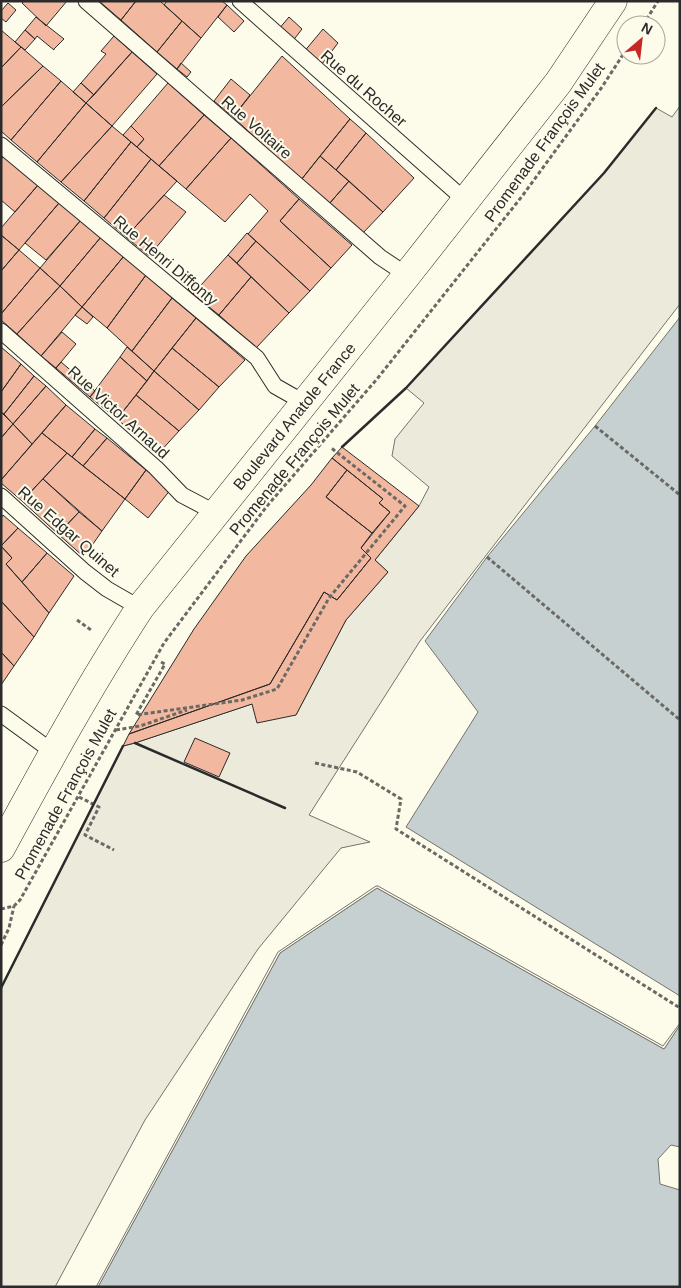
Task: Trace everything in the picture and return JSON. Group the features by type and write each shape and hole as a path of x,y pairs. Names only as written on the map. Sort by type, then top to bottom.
{"street":[{"name":"Boulevard Anatole France","path":"1,848 53,752 140,608 408,275 558,83 613,1"}],"lane":[{"name":"Rue Voltaire","path":"86,1 380,256 408,275"},
{"name":"Rue du Rocher","path":"240,1 466,200"},
{"name":"Rue Henri Diffonty","path":"1,145 258,358 275,386 305,404"},
{"name":"Rue Victor Arnaud","path":"1,331 156,468 182,495 216,514"},
{"name":"Rue Edgar Quinet","path":"1,496 85,572 107,589 140,608"},
{"path":"1,714 53,752"}],"path":[{"path":"649,15 658,1"},
{"name":"Promenade François Mulet","path":"1,945 9,928 14,906 20,900 79,797 159,651 267,506 377,379 523,195 616,65"},
{"path":"595,426 680,495"},
{"path":"161,662 165,664 136,714 242,700 277,689 329,598 405,506 330,447"},
{"path":"487,557 680,720"},
{"path":"115,730 140,726 192,708"},
{"path":"315,763 356,772 402,799 396,829 680,1008"},
{"path":"79,797 99,807 85,835 114,850"},
{"path":"1,909 14,906"}],"shaded area":[{"path":"680,106 680,304 420,641 309,815 370,842 341,848 258,949 145,1120 55,1287 1,1287 1,988 123,746 252,704 296,715 346,620 388,572 375,560 419,506 429,487 392,456 395,439 424,403 406,388 604,173 656,108 672,117"},
{"path":"680,317 680,996 406,827 478,712 425,641 487,557 595,426"},
{"path":"377,888 664,1049 680,1025 680,1147 671,1145 658,1159 660,1184 680,1190 680,1287 98,1287 280,953"}],"pier":[{"path":"376,886 663,1046 680,1023 680,1025 664,1049 377,888 280,953 98,1287 96,1287 278,952"}],"building":[{"path":"24,1 67,1 46,26 22,3"},
{"path":"99,1 136,1 121,20"},
{"path":"136,1 160,1 182,21 157,52 121,20"},
{"path":"167,1 222,1 227,5 201,38 164,5"},
{"path":"8,3 16,10 6,22 1,18 1,11"},
{"path":"227,5 244,21 234,32 218,17"},
{"path":"36,17 64,39 54,50 37,36 35,39 25,30"},
{"path":"289,17 302,29 292,42 278,30"},
{"path":"182,21 201,38 177,69 157,52"},
{"path":"323,29 338,43 319,68 303,53"},
{"path":"1,30 21,47 1,68"},
{"path":"25,30 35,39 25,50 15,42"},
{"path":"114,36 132,52 94,95 81,83 106,54 101,51"},
{"path":"21,47 43,66 1,107 1,68"},
{"path":"132,52 157,74 112,126 86,103"},
{"path":"282,56 350,119 301,180 233,117"},
{"path":"181,63 191,72 187,77 177,69"},
{"path":"43,66 61,81 11,140 1,131 1,107"},
{"path":"231,79 250,95 233,117 214,101"},
{"path":"61,81 86,103 37,162 11,140"},
{"path":"81,83 94,95 86,103 73,92"},
{"path":"168,83 204,115 159,166 137,147 144,139 131,126"},
{"path":"86,103 112,126 61,182 37,162"},
{"path":"204,115 231,138 186,189 159,166"},
{"path":"350,119 366,133 336,170 320,156"},
{"path":"112,126 131,142 84,201 61,182"},
{"path":"131,126 144,139 137,147 123,135"},
{"path":"366,133 414,178 383,212 336,170"},
{"path":"231,138 299,199 280,221 331,268 310,291 248,234 268,211 250,194 225,222 186,189"},
{"path":"131,142 151,159 104,218 84,201"},
{"path":"4,156 38,185 15,212 1,200 1,159"},
{"path":"320,156 349,181 329,204 301,180"},
{"path":"151,159 177,181 126,237 104,218"},
{"path":"349,181 383,212 362,234 329,204"},
{"path":"38,185 59,203 19,250 1,235 1,228"},
{"path":"164,195 186,212 149,256 126,237"},
{"path":"299,199 352,245 331,268 280,221"},
{"path":"59,203 81,220 46,260 25,243"},
{"path":"81,220 101,237 60,286 40,268"},
{"path":"247,233 256,241 237,263 228,255"},
{"path":"1,235 19,250 1,271"},
{"path":"101,237 124,256 82,307 60,286"},
{"path":"256,241 310,291 289,313 237,263"},
{"path":"19,250 40,268 1,314 1,271"},
{"path":"228,255 251,277 219,315 193,294"},
{"path":"124,256 146,275 107,328 82,307"},
{"path":"40,268 60,286 17,334 1,320 1,314"},
{"path":"146,275 172,298 132,351 107,328"},
{"path":"251,277 289,313 256,348 219,315"},
{"path":"195,281 200,286 193,294 188,289"},
{"path":"60,286 82,307 41,356 17,334"},
{"path":"172,298 196,318 154,371 132,351"},
{"path":"82,307 93,317 87,324 75,315"},
{"path":"196,318 245,360 219,387 172,348"},
{"path":"62,332 76,344 56,368 41,356"},
{"path":"1,347 21,364 1,392"},
{"path":"127,347 154,371 147,381 120,357"},
{"path":"172,348 219,387 199,410 154,371"},
{"path":"120,357 147,381 117,419 90,397"},
{"path":"61,362 95,391 90,397 56,368"},
{"path":"21,364 34,376 4,414 1,412 1,392"},
{"path":"154,371 199,410 179,431 136,395"},
{"path":"34,376 46,386 13,424 4,414"},
{"path":"46,386 66,405 32,444 13,424"},
{"path":"136,395 179,431 158,454 117,419"},
{"path":"66,405 95,429 72,457 42,433"},
{"path":"1,412 13,424 1,438"},
{"path":"13,424 32,444 1,480 1,438"},
{"path":"95,429 107,438 83,466 72,457"},
{"path":"42,433 67,453 22,501 1,483 1,480"},
{"path":"107,438 146,470 125,499 83,466"},
{"path":"342,447 419,506 375,560 388,572 346,620 296,715 257,723 252,704 123,746 129,734 270,684 324,592 337,600 371,558 361,548 390,512 379,503 383,499 332,458"},
{"path":"67,453 125,499 102,531 43,479"},
{"path":"332,458 347,470 326,497 372,533 361,548 371,558 337,600 324,592 270,684 129,734 194,629 246,556 311,485"},
{"path":"146,470 171,489 148,518 125,499"},
{"path":"347,470 383,499 379,503 390,512 372,533 326,497"},
{"path":"43,479 79,512 58,534 22,501"},
{"path":"79,512 102,531 84,557 58,534"},
{"path":"3,515 18,528 1,546 1,518"},
{"path":"18,528 47,553 22,582 6,564 12,558 1,546"},
{"path":"1,546 12,558 6,564 49,613 34,637 1,601"},
{"path":"47,553 74,576 49,613 22,582"},
{"path":"1,601 34,637 14,666 1,652"},
{"path":"1,652 14,666 1,685"},
{"path":"195,738 230,753 219,777 184,762"}],"wall":[{"path":"342,447 406,388 604,173 656,108"},
{"path":"135,743 285,808"},
{"path":"1,988 123,746"}]}
